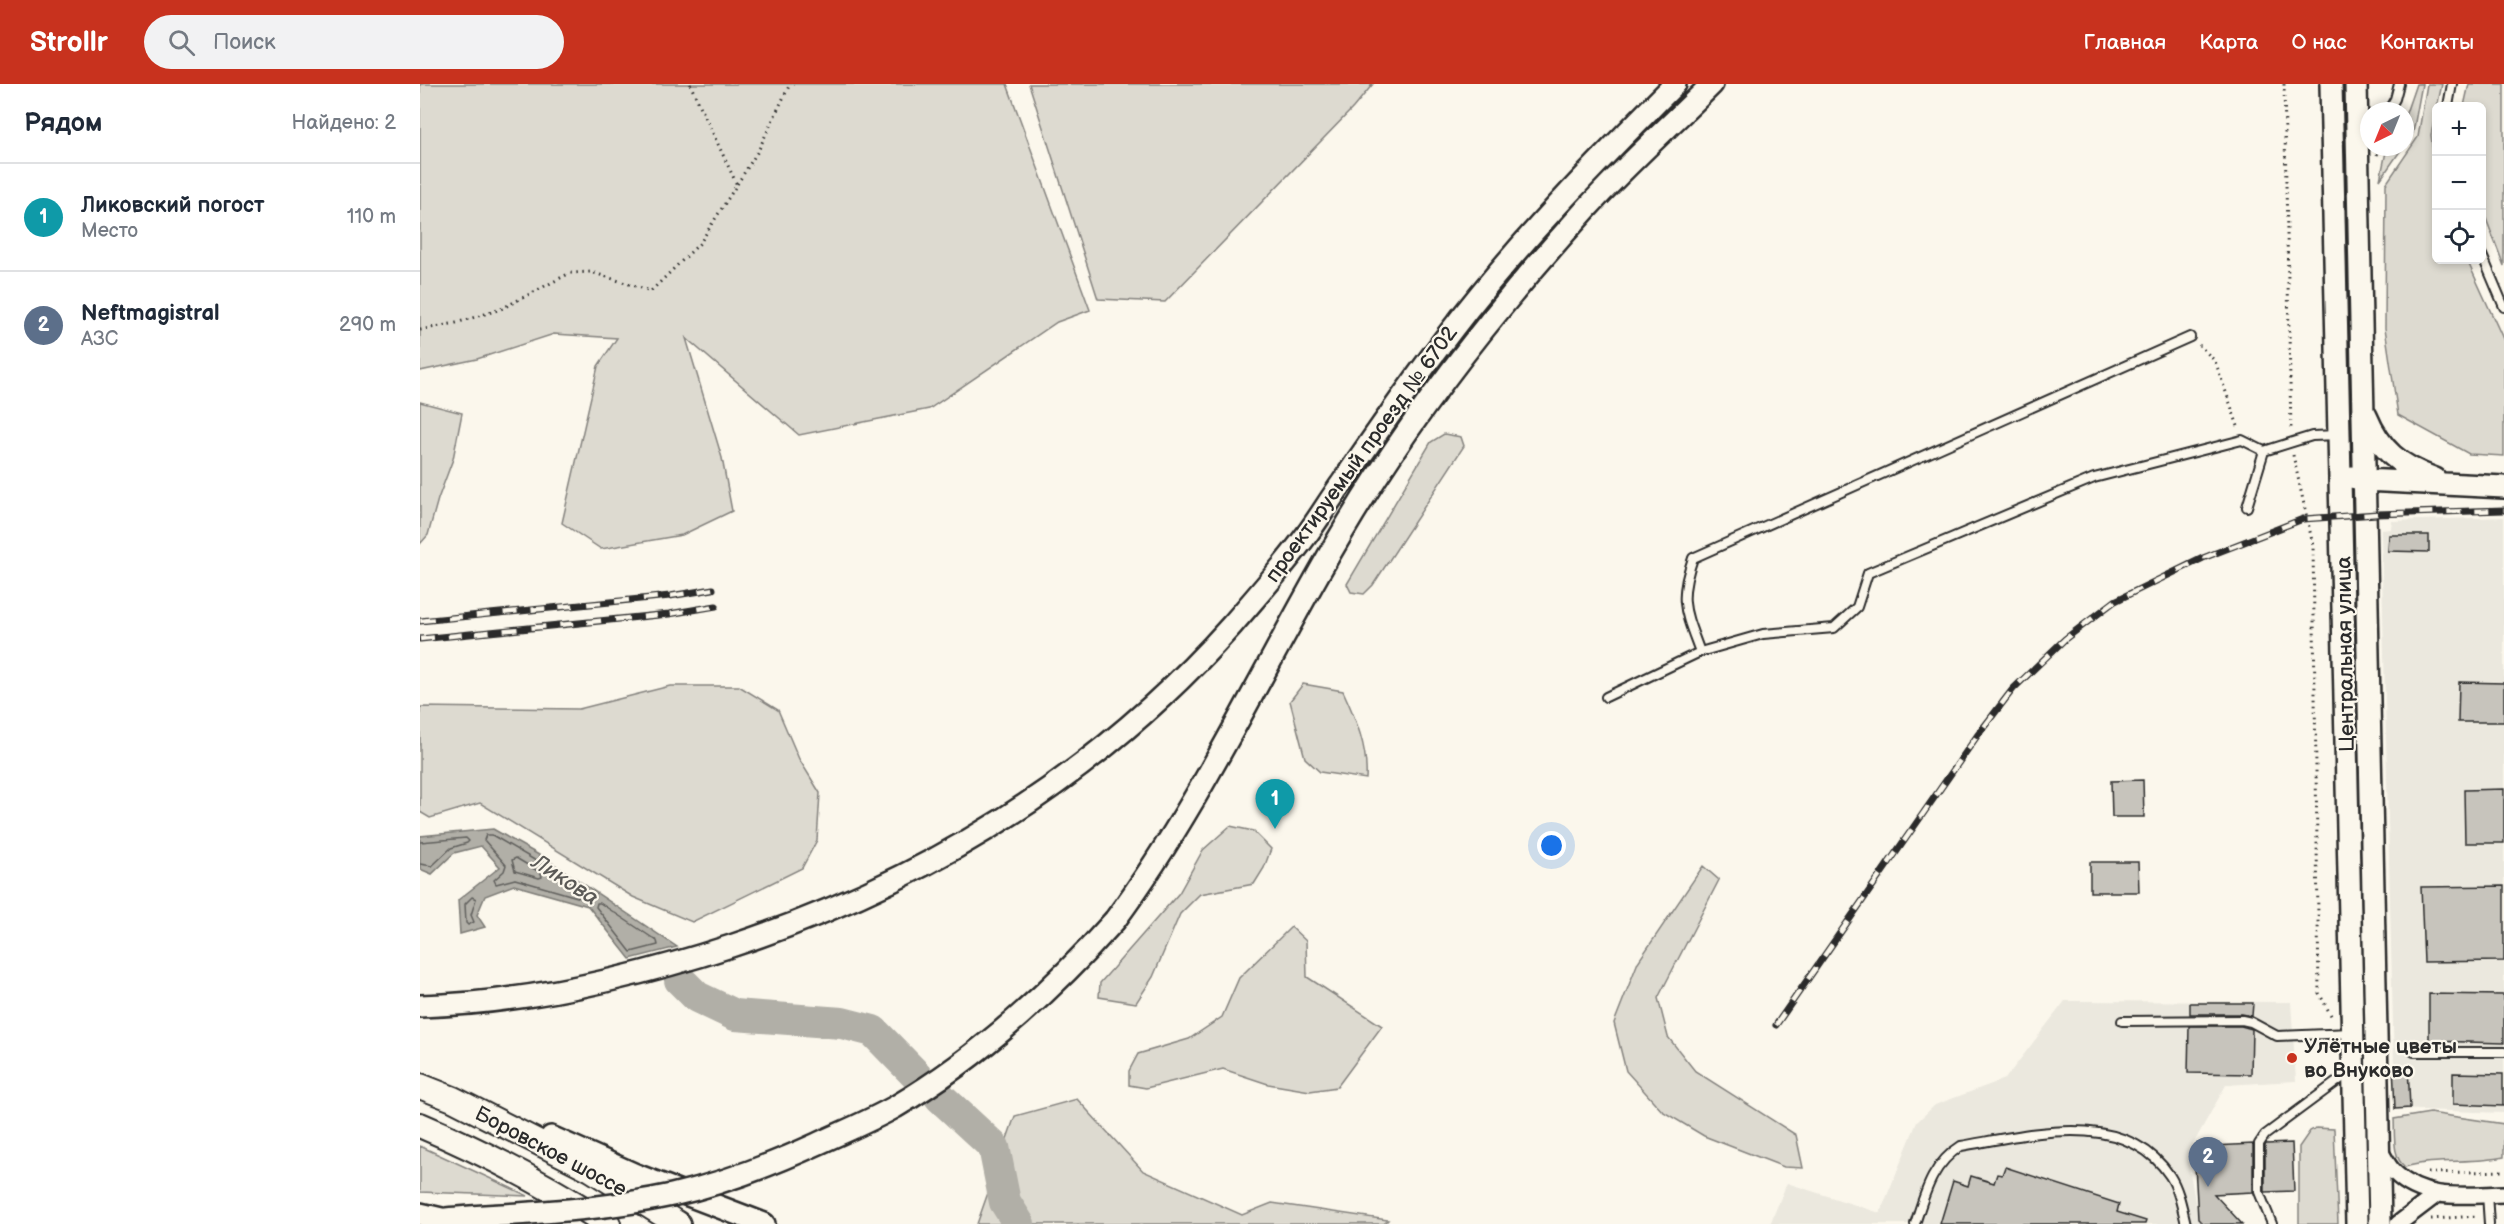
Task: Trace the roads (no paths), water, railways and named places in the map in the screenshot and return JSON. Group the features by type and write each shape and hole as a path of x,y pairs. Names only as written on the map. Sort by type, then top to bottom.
{"main road":[{"name":"проектируемый проезд № 6702","path":"420,1006 484,1002 633,975 772,933 843,905 905,876 996,826 1084,764 1157,701 1230,627 1305,538 1404,394 1496,273 1590,169 1675,84"},
{"name":"проектируемый проезд № 6702","path":"420,1214 456,1221 572,1209 669,1195 729,1178 798,1153 883,1113 945,1073 994,1036 1054,985 1115,920 1181,824 1293,620 1376,477 1454,367 1588,207 1712,84"},
{"name":"Центральная улица","path":"2331,84 2340,435 2344,1033 2354,1069 2357,1224"},
{"name":"Центральная улица","path":"2356,84 2361,158 2364,480 2380,1224"},
{"path":"2363,408 2378,442 2392,456 2421,474 2452,486"},
{"path":"2340,466 2350,477 2364,480 2504,487"},
{"name":"Боровское шоссе","path":"420,1086 453,1099 591,1169 678,1224"},
{"path":"453,1099 489,1110 636,1175 764,1224"},
{"name":"Боровское шоссе","path":"420,1125 523,1174 559,1193 608,1224"}],"street":[{"path":"2379,1148 2393,1172 2411,1186 2436,1195 2504,1194"},
{"path":"2398,1224 2436,1195"}],"lane":[{"path":"2393,102 2399,84"},
{"path":"2449,102 2452,84"},
{"path":"2485,264 2504,307"},
{"path":"1700,652 1683,607 1685,581 1693,558 2190,337"},
{"path":"1606,697 1700,652 1763,634 1834,628 1857,607 1868,573 2094,478 2242,440 2264,451 2312,436 2340,435"},
{"path":"2247,507 2264,451"},
{"path":"2122,1022 2242,1020 2251,1022 2277,1036 2344,1033"},
{"path":"2414,1053 2504,1052"},
{"path":"2272,1224 2259,1192 2259,1144 2265,1135 2354,1069"},
{"path":"1915,1224 1932,1176 1949,1154 1961,1146 2053,1130 2094,1132 2112,1136 2146,1151 2172,1178 2186,1224"},
{"path":"2487,1194 2489,1224"}],"water":[{"path":"493,829 546,859 677,947 630,959 588,906 514,885 485,896 477,915 485,927 460,934 458,900 500,867 481,846 454,853 432,874 420,869 420,836"}],"waterway":[{"name":"Ликова","path":"680,980 697,997 735,1015 842,1023 873,1031 917,1076"},
{"name":"Ликова","path":"940,1097 994,1147 1005,1202 1019,1224"}],"railway":[{"path":"1776,1025 1977,736 2013,689 2065,639 2115,601 2203,558 2303,519 2504,510"},
{"path":"420,621 670,596 713,589"},
{"path":"420,639 669,614 716,606"}],"place":[{"name":"Ликовский погост","path":"1275,829"},
{"name":"Улётные цветы во Внуково","path":"2292,1058"},
{"name":"Neftmagistral","path":"2208,1187"}]}
